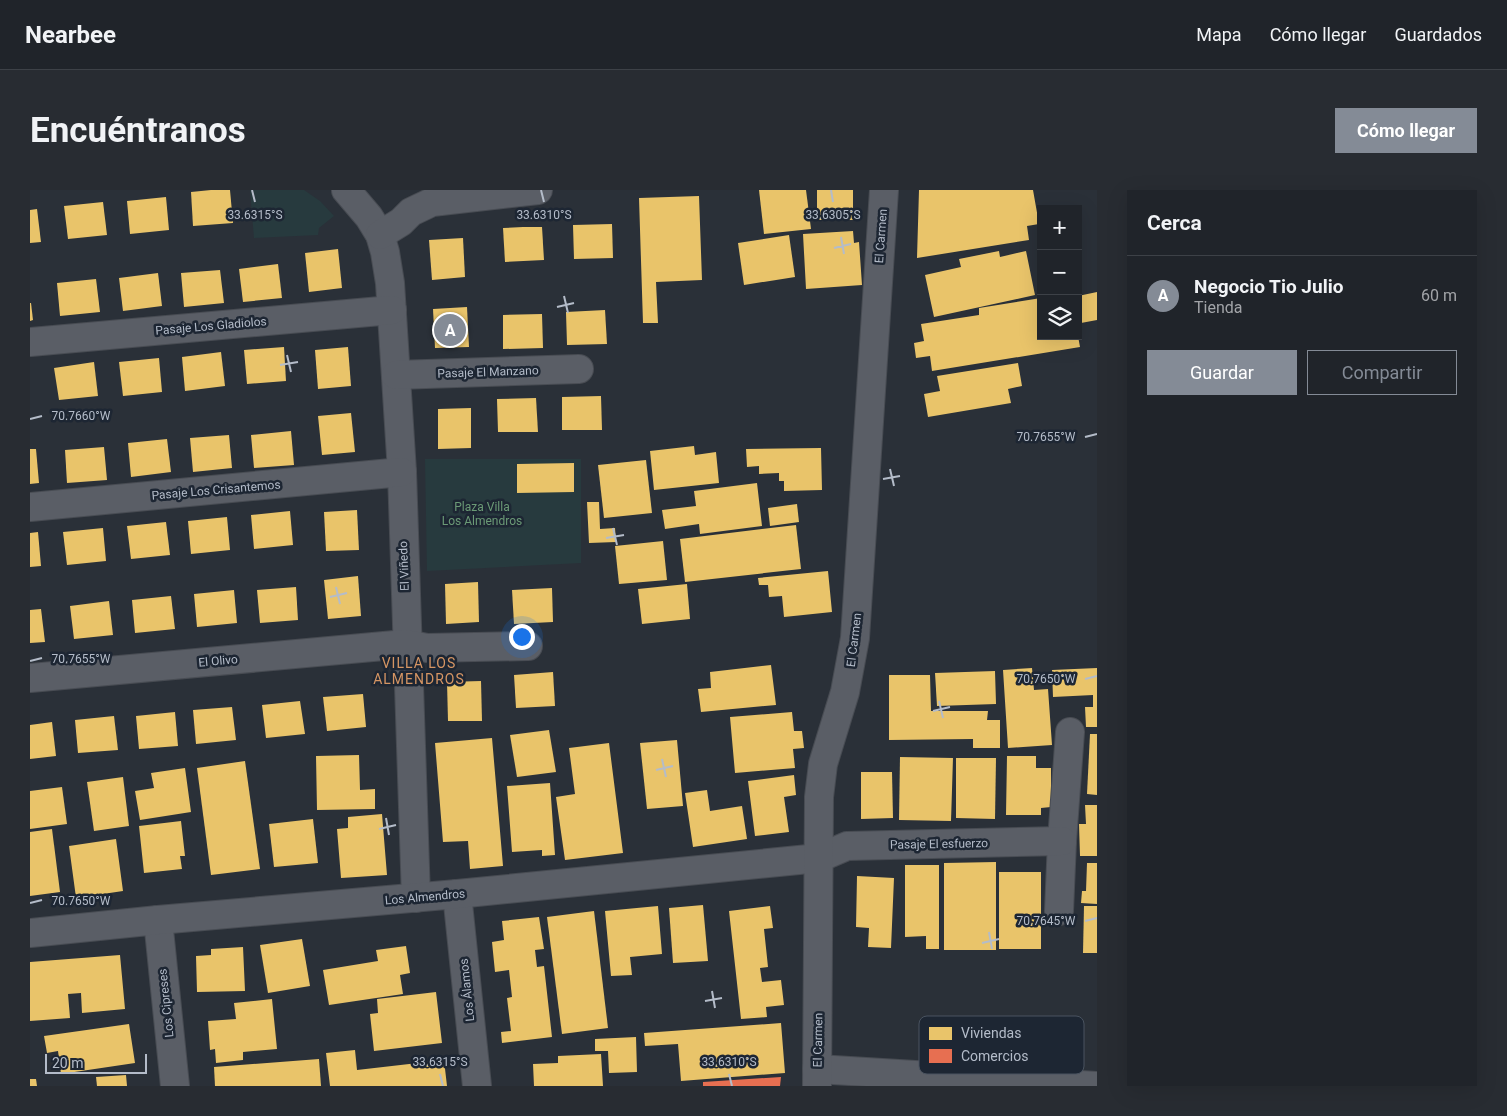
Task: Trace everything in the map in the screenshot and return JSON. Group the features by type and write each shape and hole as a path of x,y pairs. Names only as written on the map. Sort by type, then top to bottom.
{"street":[{"name":"El Viñedo","path":"346,190 369,217 380,235 388,268 402,472 406,644 416,898"},
{"path":"380,235 401,222 411,212 432,202 538,190"},
{"name":"El Carmen","path":"817,1078 819,798 823,764 845,692 856,638 884,190"},
{"name":"Pasaje Los Gladiolos","path":"30,342 392,310"},
{"name":"Pasaje El Manzano","path":"396,375 580,369"},
{"name":"Pasaje Los Crisantemos","path":"30,507 402,472"},
{"name":"El Olivo","path":"30,678 406,644 427,648 528,646"},
{"path":"1059,911 1070,732"},
{"name":"Pasaje El esfuerzo","path":"820,858 847,846 1062,841"},
{"name":"Los Almendros","path":"30,933 416,898 820,858"},
{"name":"Los Álamos","path":"457,894 477,1086"},
{"name":"Los Cipreses","path":"158,920 174,1086"},
{"path":"817,1078 1097,1086"}],"green space":[{"path":"250,190 304,190 320,201 334,216 319,228 318,235 254,238"},
{"name":"Plaza Villa Los Almendros","path":"425,459 581,459 581,563 427,571"}],"building: Viviendas":[{"path":"230,190 233,223 193,226 191,192"},
{"path":"759,190 806,190 811,229 764,234"},
{"path":"817,190 853,190 853,220 817,220"},
{"path":"919,190 1033,190 1037,224 1027,226 1029,240 917,258"},
{"path":"699,196 702,280 656,282 658,323 643,323 639,198"},
{"path":"166,197 169,230 130,234 127,201"},
{"path":"103,202 107,235 68,239 64,206"},
{"path":"37,209 41,242 30,243 30,210"},
{"path":"612,224 613,258 574,259 573,225"},
{"path":"542,227 544,260 505,262 503,228"},
{"path":"853,231 854,243 859,242 862,285 806,289 803,234"},
{"path":"789,235 795,277 744,285 738,243"},
{"path":"463,238 465,277 432,280 429,240"},
{"path":"338,249 342,288 309,292 305,253"},
{"path":"999,251 1000,257 1026,251 1035,295 934,317 925,275 961,267 959,259"},
{"path":"278,264 282,298 243,302 239,269"},
{"path":"220,270 224,303 184,307 181,273"},
{"path":"158,273 162,306 123,311 119,278"},
{"path":"96,279 100,312 60,316 57,283"},
{"path":"1097,292 1097,320 1082,323 1082,295"},
{"path":"1037,299 1037,340 1079,340 1080,347 932,371 930,356 916,358 914,343 924,341 921,324 979,315 979,308"},
{"path":"30,303 33,320 30,321"},
{"path":"467,307 469,347 435,348 433,309"},
{"path":"605,310 607,344 567,345 566,312"},
{"path":"542,314 543,348 503,349 503,315"},
{"path":"284,347 286,381 247,384 244,350"},
{"path":"348,347 351,386 318,389 315,350"},
{"path":"221,352 225,386 185,391 182,357"},
{"path":"159,358 162,392 123,396 119,362"},
{"path":"94,362 98,396 59,400 54,368"},
{"path":"1018,363 1022,386 1008,389 1011,403 928,417 924,394 940,391 937,376"},
{"path":"601,396 602,430 562,430 562,397"},
{"path":"536,398 538,432 498,432 497,399"},
{"path":"471,408 471,448 438,449 438,409"},
{"path":"351,413 355,452 322,455 318,416"},
{"path":"291,431 294,465 254,468 251,435"},
{"path":"229,435 232,468 193,472 190,438"},
{"path":"167,439 171,472 131,477 128,443"},
{"path":"694,446 695,455 716,452 719,483 654,490 650,451"},
{"path":"104,447 107,480 67,483 65,450"},
{"path":"821,448 822,490 784,491 784,481 779,481 779,473 759,474 759,466 747,467 746,449"},
{"path":"30,449 36,449 39,483 30,484"},
{"path":"646,460 652,513 604,518 598,465"},
{"path":"574,463 574,492 517,493 517,464"},
{"path":"757,483 762,526 700,534 699,524 665,529 662,510 696,506 694,491"},
{"path":"587,502 599,502 600,529 615,528 616,542 589,543"},
{"path":"797,504 799,522 770,526 768,508"},
{"path":"357,510 359,550 326,551 324,512"},
{"path":"290,511 293,545 254,549 251,515"},
{"path":"227,517 230,550 191,554 188,521"},
{"path":"166,522 170,555 131,559 127,526"},
{"path":"796,525 801,569 685,582 680,539"},
{"path":"103,528 106,561 67,565 63,532"},
{"path":"38,532 41,566 30,567 30,533"},
{"path":"663,541 667,580 619,584 615,546"},
{"path":"828,571 832,612 784,617 782,596 769,597 768,585 759,585 758,578"},
{"path":"358,576 361,616 328,619 324,580"},
{"path":"478,582 479,622 446,624 445,584"},
{"path":"687,584 690,619 642,624 638,589"},
{"path":"296,587 298,620 260,623 257,590"},
{"path":"552,588 553,622 514,624 512,590"},
{"path":"234,590 237,623 197,627 194,594"},
{"path":"171,596 175,629 135,633 132,600"},
{"path":"109,601 113,635 74,639 70,606"},
{"path":"41,609 45,642 30,643 30,610"},
{"path":"771,665 776,705 701,712 698,689 711,688 710,672"},
{"path":"1032,668 1034,690 1048,689 1052,745 1008,748 1003,670"},
{"path":"1097,668 1097,727 1086,727 1085,707 1093,707 1093,695 1053,697 1052,670"},
{"path":"995,671 996,704 937,706 935,673"},
{"path":"553,672 555,706 516,708 514,675"},
{"path":"889,675 930,675 931,711 988,711 987,720 1000,720 1000,748 973,748 973,739 889,740"},
{"path":"481,681 482,721 448,721 447,682"},
{"path":"363,694 366,727 327,731 323,697"},
{"path":"300,701 305,734 266,738 262,705"},
{"path":"232,707 236,740 196,744 193,710"},
{"path":"175,712 178,746 139,749 136,716"},
{"path":"792,712 794,731 802,731 804,748 793,749 795,768 735,773 730,717"},
{"path":"114,716 118,750 78,753 75,720"},
{"path":"52,722 56,756 30,759 30,725"},
{"path":"549,730 556,772 517,777 510,735"},
{"path":"1090,734 1097,734 1097,795 1087,794"},
{"path":"492,738 503,866 470,869 468,841 443,842 435,743"},
{"path":"677,740 683,806 647,809 640,743"},
{"path":"609,743 623,853 565,860 556,797 575,794 569,748"},
{"path":"359,755 360,790 375,789 375,809 317,810 316,756"},
{"path":"1007,756 1036,756 1036,768 1051,768 1051,807 1041,808 1041,815 1006,815"},
{"path":"900,757 953,758 951,821 899,820"},
{"path":"956,758 996,758 995,819 956,818"},
{"path":"245,761 260,869 211,875 197,768"},
{"path":"185,768 191,812 140,820 135,791 154,788 151,773"},
{"path":"861,772 892,772 893,818 861,819"},
{"path":"794,775 796,795 784,797 789,832 755,836 748,781"},
{"path":"123,777 129,826 94,831 87,782"},
{"path":"550,783 555,855 542,856 542,850 512,852 507,786"},
{"path":"62,787 67,824 30,829 30,791"},
{"path":"707,790 710,811 742,806 747,839 693,847 685,793"},
{"path":"1085,805 1097,805 1097,856 1080,856 1079,824 1086,824"},
{"path":"382,814 387,875 341,878 337,829 348,828 348,817"},
{"path":"313,819 318,863 274,867 269,824"},
{"path":"181,821 185,856 180,856 182,869 144,873 139,826"},
{"path":"52,829 60,892 30,896 30,832"},
{"path":"116,839 123,891 96,895 97,903 77,905 69,846"},
{"path":"996,862 996,950 944,950 944,863"},
{"path":"1087,863 1097,863 1097,904 1081,903 1082,891 1086,891"},
{"path":"905,865 939,865 939,949 926,949 926,936 905,937"},
{"path":"999,872 1041,872 1041,949 999,949"},
{"path":"857,876 894,878 891,948 868,947 869,928 856,927"},
{"path":"703,905 708,961 673,963 669,908"},
{"path":"658,906 662,954 630,957 632,975 611,976 605,911"},
{"path":"770,906 773,928 764,929 768,967 760,968 762,982 781,980 784,1005 766,1007 767,1017 741,1019 729,911"},
{"path":"1084,906 1097,906 1097,953 1083,953"},
{"path":"594,911 608,1028 562,1034 547,917"},
{"path":"539,917 544,949 535,950 537,967 544,966 552,1037 502,1043 501,1032 511,1031 507,998 512,997 509,970 495,972 492,942 504,940 502,921"},
{"path":"302,939 310,986 268,993 260,945"},
{"path":"406,946 410,973 400,975 403,994 329,1005 323,970 378,961 376,950"},
{"path":"243,947 245,991 197,992 196,956 211,955 211,949"},
{"path":"120,955 125,1009 82,1013 81,993 68,994 70,1018 30,1021 30,962"},
{"path":"436,992 442,1043 374,1051 370,1014 378,1013 377,999"},
{"path":"272,999 277,1049 243,1052 243,1060 216,1063 215,1049 210,1050 208,1021 236,1019 234,1003"},
{"path":"781,1023 785,1073 681,1081 678,1044 645,1046 644,1033"},
{"path":"129,1024 135,1063 61,1074 58,1051 47,1053 44,1036"},
{"path":"636,1037 637,1072 609,1073 608,1051 595,1051 595,1039"},
{"path":"355,1050 357,1070 444,1060 447,1086 330,1086 326,1053"},
{"path":"601,1054 603,1086 534,1086 533,1064 558,1063 558,1056"},
{"path":"319,1059 321,1086 215,1086 214,1067"},
{"path":"126,1075 127,1086 97,1086 96,1077"},
{"path":"30,1079 36,1079 37,1086 30,1086"}],"building: Comercios":[{"path":"781,1077 780,1086 703,1086 703,1082"}],"place":[{"name":"Negocio Tio Julio","path":"450,330"}],"district":[{"name":"VILLA LOS ALMENDROS","path":"419,672"}]}
